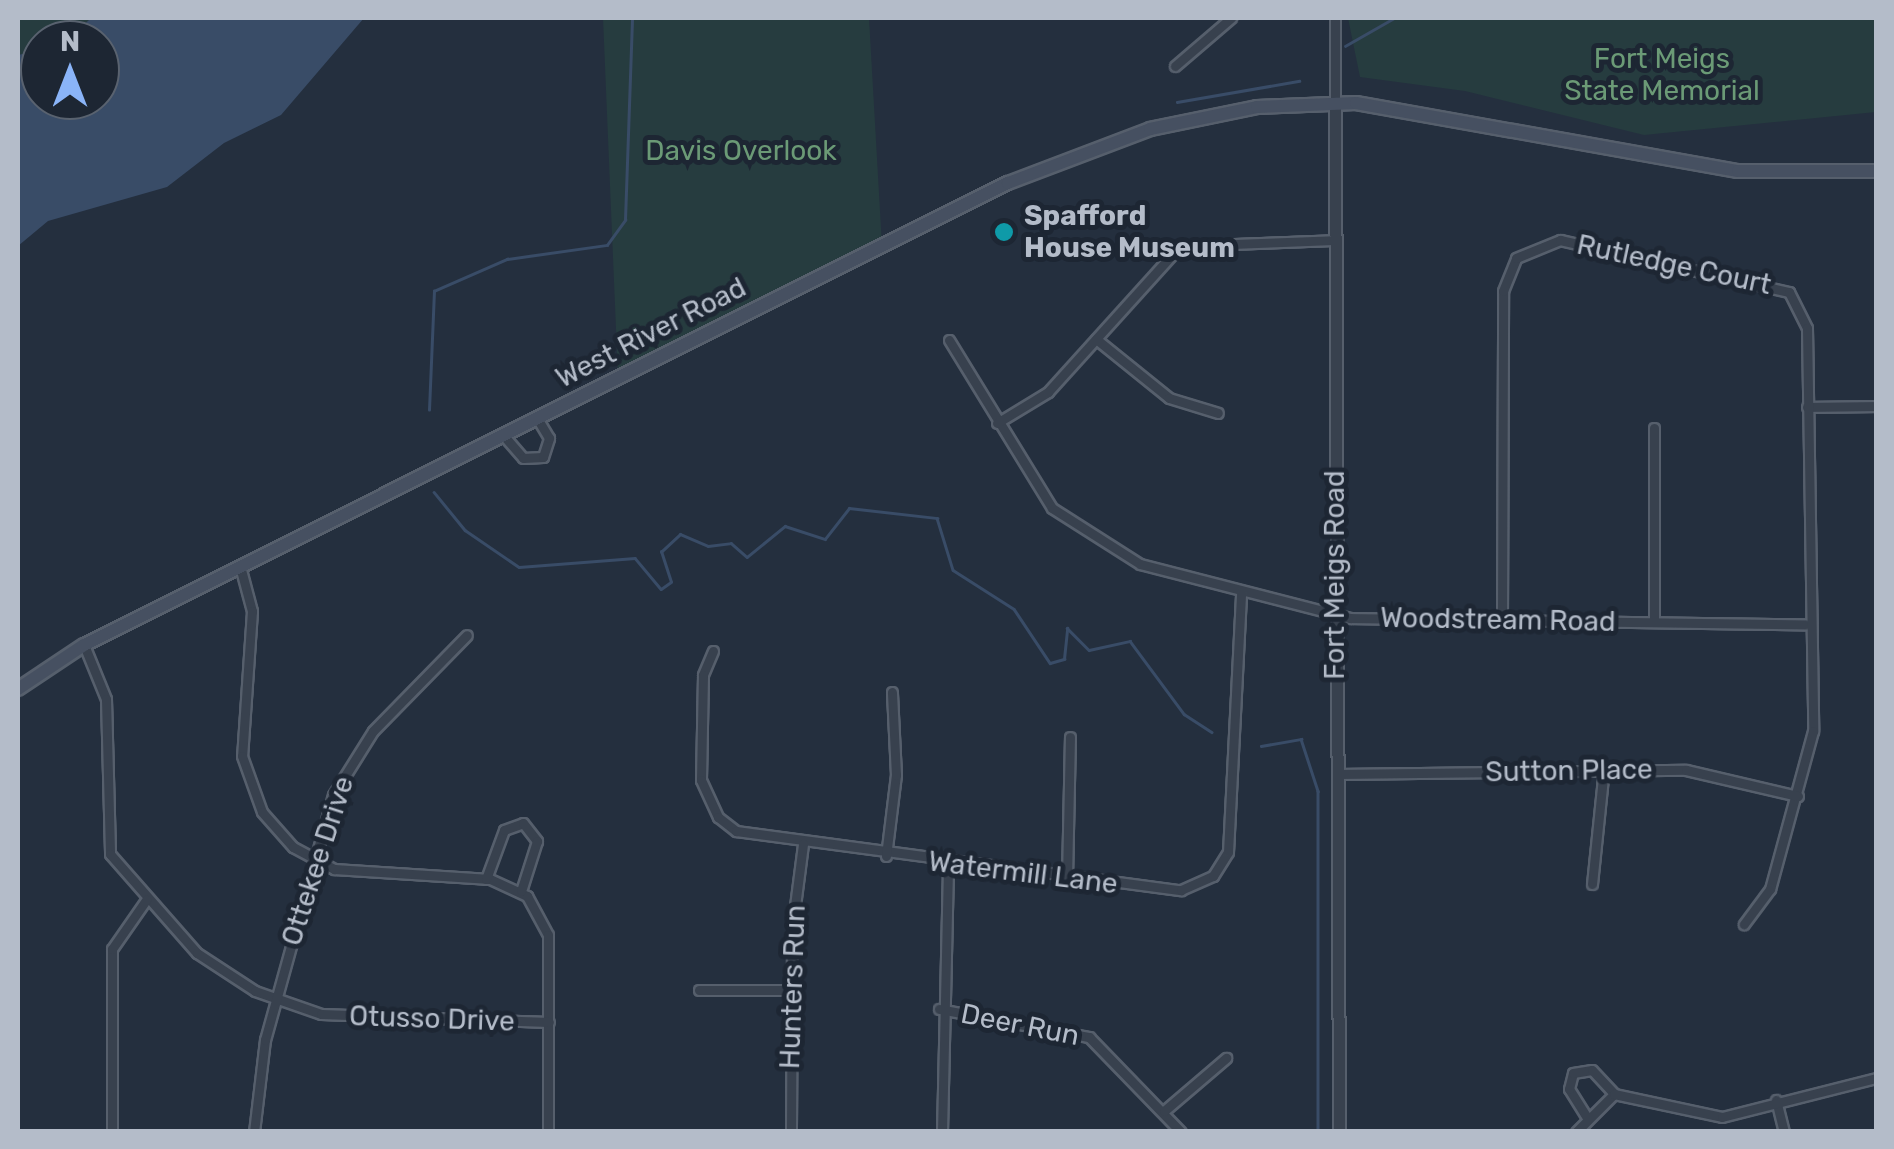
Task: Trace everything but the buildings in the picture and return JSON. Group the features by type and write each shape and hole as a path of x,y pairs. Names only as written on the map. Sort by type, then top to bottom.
{"main road":[{"name":"West River Road","path":"18,688 84,646 240,566 1100,144 1220,112 1335,102 1451,114 1738,172 1876,172"}],"street":[{"path":"1175,66 1231,18"},
{"name":"Fort Meigs Road","path":"1336,18 1334,616 1339,1132"},
{"path":"997,423 1048,392 1186,243 1335,240"},
{"name":"Rutledge Court","path":"1502,620 1503,290 1526,249 1567,242 1777,285 1806,322 1805,624 1813,731 1770,889 1744,924"},
{"path":"1096,339 1168,398 1218,412"},
{"name":"Woodstream Road","path":"949,340 1039,492 1084,536 1140,564 1334,616 1805,624"},
{"path":"1806,406 1876,406"},
{"path":"504,436 524,458 543,457 549,438 537,418"},
{"path":"1654,428 1654,622"},
{"path":"240,566 252,611 245,769 269,823 314,860 368,876 486,878 522,891 548,935 548,1132"},
{"name":"Watermill Lane","path":"712,651 701,744 712,808 742,833 948,865 1181,890 1222,865 1241,592"},
{"name":"Ottekee Drive","path":"254,1132 275,1000 333,795 360,747 466,635"},
{"name":"Otusso Drive","path":"84,646 106,699 108,847 146,900 214,966 275,1000 349,1018 548,1022"},
{"path":"886,856 896,775 892,692"},
{"path":"1067,880 1070,737"},
{"path":"1592,884 1604,768"},
{"name":"Sutton Place","path":"1337,774 1604,768 1714,772 1798,796"},
{"path":"486,878 504,830 523,823 537,841 522,891"},
{"name":"Hunters Run","path":"791,1132 791,990 803,844"},
{"path":"942,1132 938,1009 948,865"},
{"path":"112,1132 112,948 146,900"},
{"path":"699,990 791,990"},
{"name":"Deer Run","path":"938,1009 1090,1037 1181,1132"},
{"path":"1164,1111 1226,1058"},
{"path":"1586,1116 1569,1089 1573,1072 1592,1070 1614,1094 1710,1117 1876,1078"},
{"path":"1576,1132 1586,1116 1614,1094"},
{"path":"1776,1100 1784,1132"}],"green space":[{"path":"18,18 91,18 20,20 18,55"},
{"name":"Davis Overlook","path":"603,18 869,18 882,246 618,377"},
{"name":"Fort Meigs State Memorial","path":"1348,18 1876,18 1876,112 1644,135 1465,91 1360,77"}],"water":[{"path":"364,18 281,115 224,143 167,187 48,221 18,246 18,55 20,120 120,120 120,20 89,20"}],"waterway":[{"path":"429,410 434,291 507,259 607,245 625,220 632,18"},
{"path":"1345,46 1394,18"},
{"path":"1177,102 1299,81"},
{"path":"434,492 465,530 519,567 635,558 661,589 671,582 661,552 680,534 708,546 731,543 747,557 785,526 825,539 849,508 937,518 953,570 1014,609 1050,663 1064,659 1067,628 1089,650 1130,641 1184,714 1212,732"},
{"path":"1261,746 1301,739 1318,791 1318,1132"}],"place":[{"name":"Spafford House Museum","path":"1004,232"}]}
